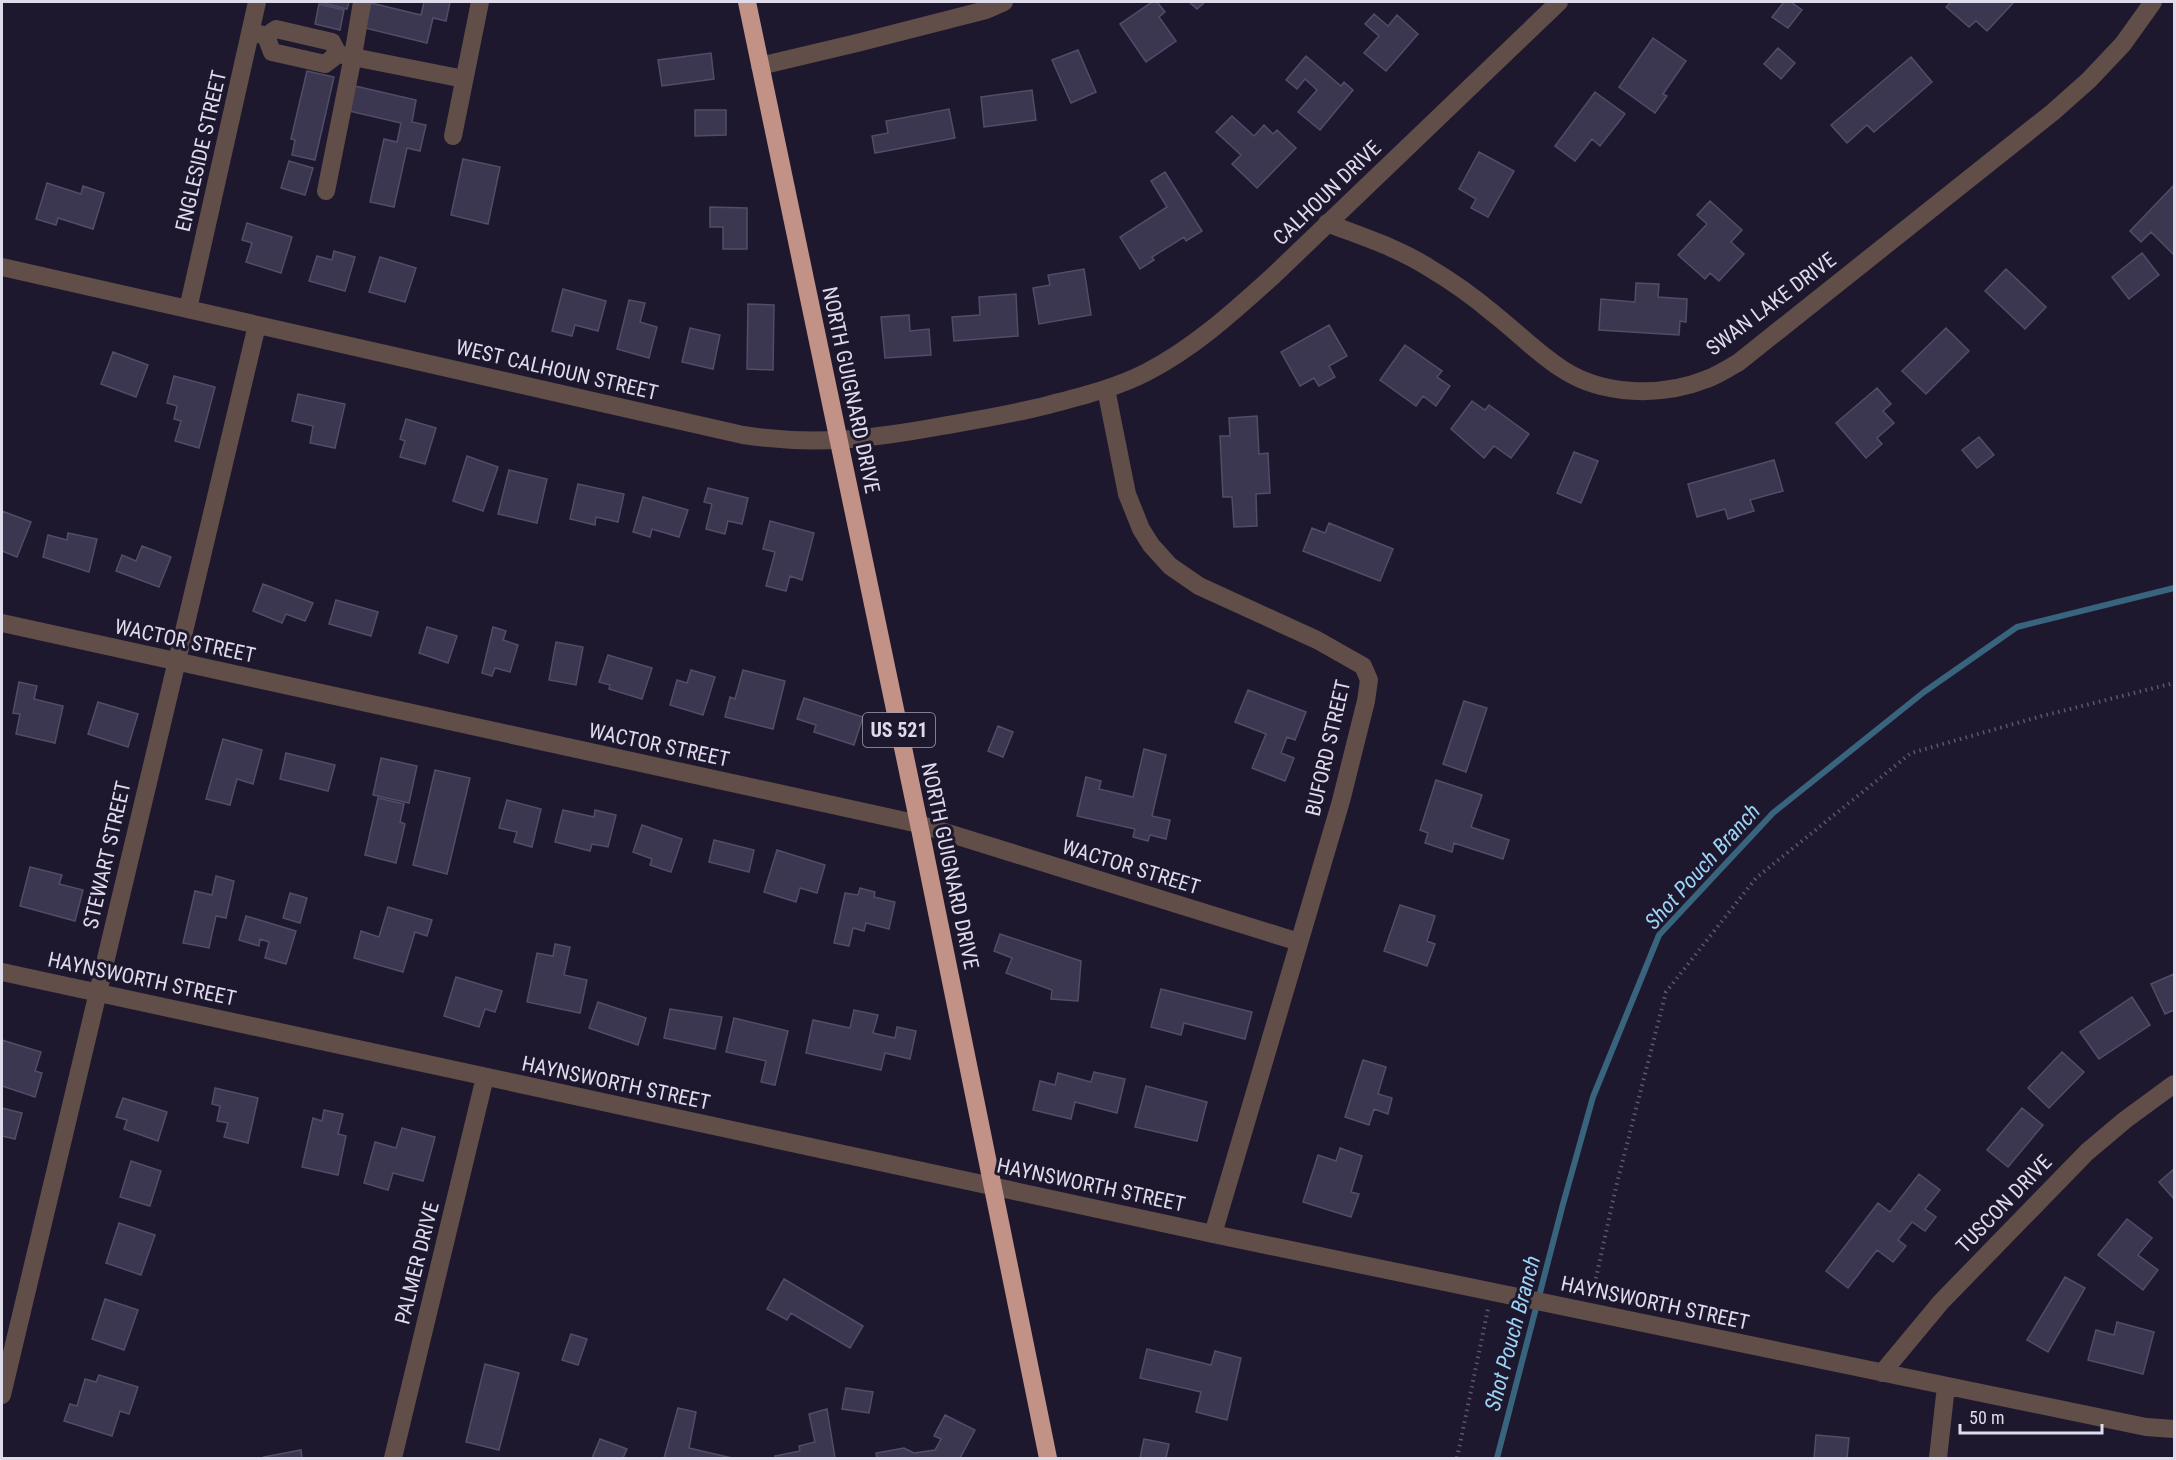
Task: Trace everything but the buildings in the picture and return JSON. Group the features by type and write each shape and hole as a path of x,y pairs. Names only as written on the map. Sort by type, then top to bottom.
{"highway":[{"name":"NORTH GUIGNARD DRIVE","path":"747,2 1048,1458"}],"street":[{"name":"ENGLESIDE STREET","path":"188,309 259,34 257,2"},
{"path":"326,191 346,55 362,2"},
{"path":"453,136 480,2"},
{"path":"760,66 857,44 986,10 1004,2"},
{"name":"CALHOUN DRIVE","path":"1106,389 1146,373 1196,343 1228,317 1559,2"},
{"name":"SWAN LAKE DRIVE","path":"1327,223 1399,250 1432,269 1494,314 1563,370 1589,382 1610,387 1656,392 1674,389 1708,379 1739,362 2053,112 2089,80 2123,44 2153,2"},
{"path":"259,34 276,29 332,42 346,55 464,79"},
{"name":"WEST CALHOUN STREET","path":"2,267 743,435 774,440 820,442 880,437 1011,415 1106,389"},
{"name":"STEWART STREET","path":"2,1395 257,325"},
{"name":"BUFORD STREET","path":"1106,389 1127,494 1141,529 1170,567 1199,586 1317,640 1363,666 1369,680 1366,701 1341,801 1213,1234"},
{"name":"WACTOR STREET","path":"2,623 918,824 1299,942"},
{"name":"HAYNSWORTH STREET","path":"2,972 1498,1294 2146,1427 2175,1429"},
{"name":"PALMER DRIVE","path":"393,1458 485,1077"},
{"name":"TUSCON DRIVE","path":"1882,1373 1941,1302 2087,1152 2125,1120 2175,1084"},
{"path":"1938,1458 1946,1386"}],"path":[{"path":"1583,1310 1666,992 1756,878 1911,753 2042,716 2175,683"},
{"path":"1457,1458 1498,1294"}],"waterway":[{"name":"Shot Pouch Branch","path":"1497,1458 1593,1097 1659,935 1773,813 1924,692 2017,627 2174,588"}]}
